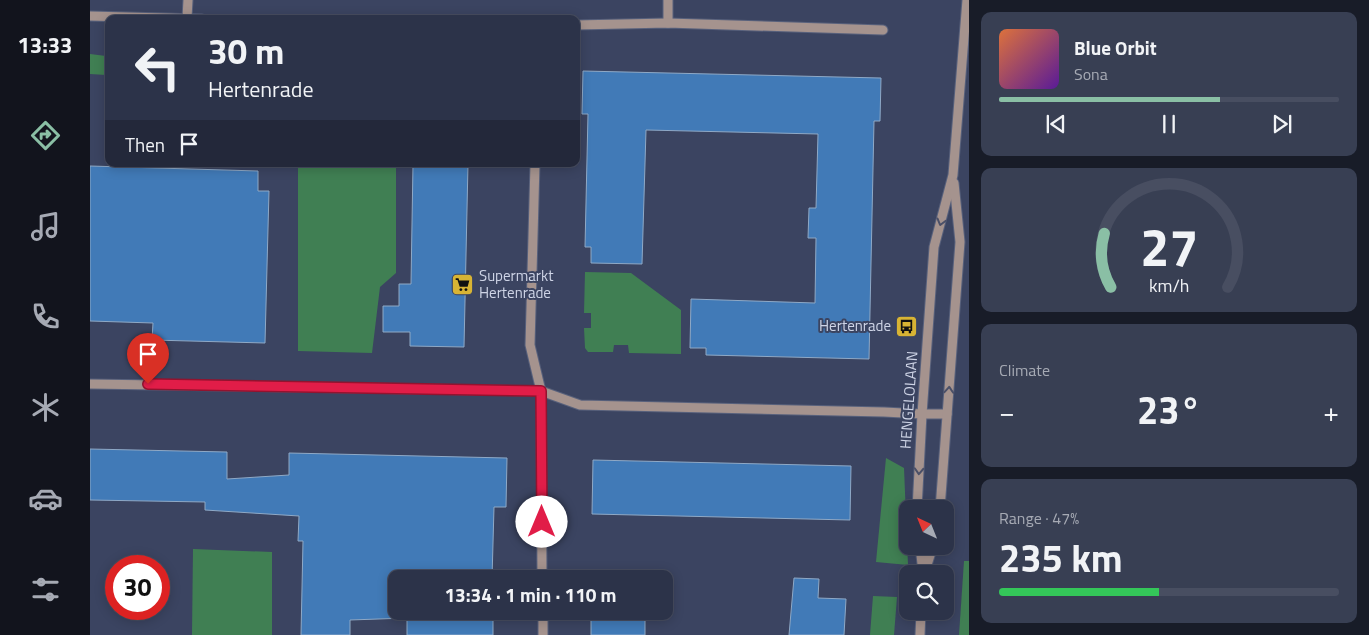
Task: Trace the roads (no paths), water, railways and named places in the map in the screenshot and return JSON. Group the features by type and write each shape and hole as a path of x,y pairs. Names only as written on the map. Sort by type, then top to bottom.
{"street":[{"path":"188,0 188,15"},
{"path":"668,0 668,23"},
{"name":"HENGELOLAAN","path":"917,500 934,247 953,175 967,0"},
{"path":"90,16 105,16"},
{"path":"580,25 668,23 883,30"},
{"path":"535,167 530,345 541,391 542,570"},
{"name":"HENGELOLAAN","path":"941,500 960,242 953,175"},
{"path":"90,384 541,391 580,405 947,414"},
{"path":"543,620 543,635"},
{"path":"920,635 921,620"}],"place":[{"name":"Supermarkt Hertenrade","path":"463,285"},
{"name":"Hertenrade","path":"907,326"}]}
